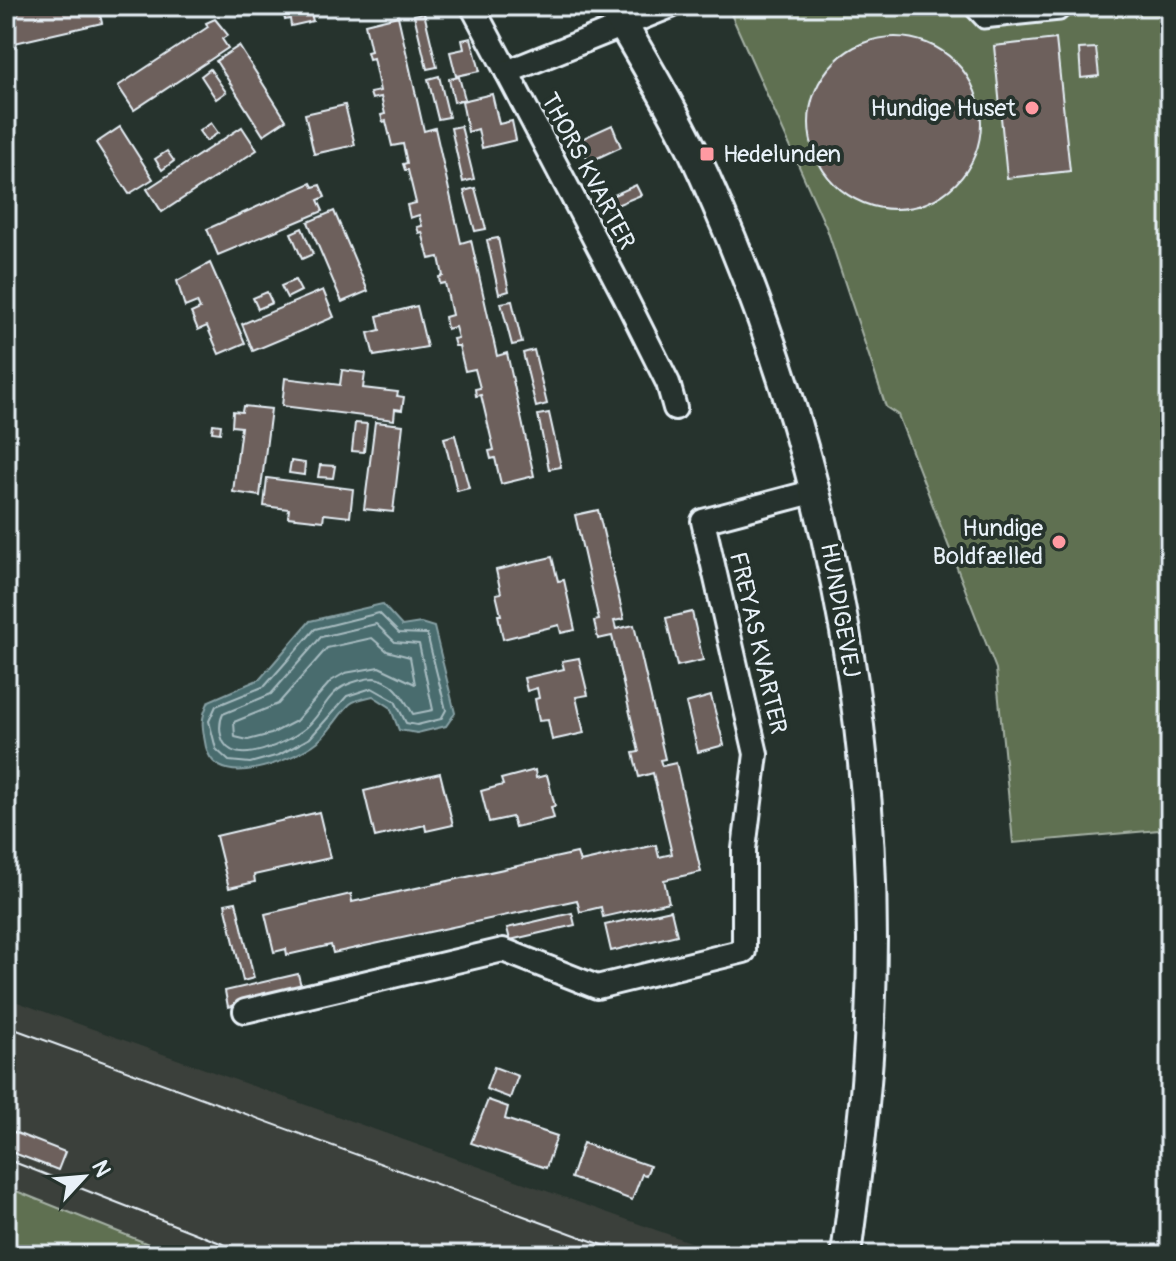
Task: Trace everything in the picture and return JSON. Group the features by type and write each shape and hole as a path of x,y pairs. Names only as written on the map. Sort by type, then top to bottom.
{"street":[{"path":"472,6 507,72"},
{"path":"618,15 671,6"},
{"name":"THORS KVARTER","path":"618,15 507,72 637,321 668,383 675,408"},
{"name":"HUNDIGEVEJ","path":"618,15 690,145 739,254 791,400 816,491 852,672 867,811 871,898 866,1097 846,1255"},
{"name":"FREYAS KVARTER","path":"245,1011 503,950 597,987 744,951 744,849 756,754 703,521 816,491"}],"lane":[{"path":"968,6 983,22 1060,14 1068,6"}],"shaded area":[{"path":"6,998 726,1255 176,1255 6,1187"}],"green space":[{"name":"Hundige Boldfælled","path":"755,6 1170,6 1170,829 1013,843 996,669 898,415 886,407 827,229 731,14"},
{"path":"6,1187 176,1255 6,1255"}],"water":[{"path":"382,604 402,626 421,623 434,627 455,713 446,726 417,733 399,730 390,707 373,696 350,704 318,741 302,752 271,765 238,770 224,768 213,760 206,747 203,728 209,701 260,679 310,621"}],"building":[{"path":"22,6 98,6 102,23 6,45 6,10"},
{"path":"282,6 317,6 318,12 311,13 313,21 291,26 290,19 285,20"},
{"path":"424,13 437,67 427,69 414,15"},
{"path":"398,16 424,131 435,128 461,243 471,240 497,356 507,353 534,476 501,484 495,458 491,459 489,451 494,450 481,395 476,396 475,389 480,388 475,369 465,371 459,346 455,346 453,339 458,338 455,327 447,329 445,317 452,315 445,283 440,284 439,277 443,276 439,257 429,259 422,232 419,233 417,227 422,226 419,215 410,218 407,205 416,203 408,170 403,164 407,163 403,144 392,146 386,121 383,122 381,115 385,114 381,97 372,99 370,93 380,91 373,58 369,59 367,52 371,51 365,24"},
{"path":"215,19 228,35 222,39 228,48 134,110 118,86 208,27 206,23"},
{"path":"895,37 928,44 955,63 974,90 981,123 974,156 955,183 928,202 895,209 862,202 835,183 816,156 809,123 816,90 835,63 862,44"},
{"path":"471,38 480,71 456,76 450,52 464,49 462,40"},
{"name":"Hundige Huset","path":"1056,39 1070,171 1007,178 994,46"},
{"path":"239,46 286,120 263,135 216,61"},
{"path":"1096,48 1099,76 1081,78 1079,49"},
{"path":"210,69 226,92 216,99 201,76"},
{"path":"439,76 449,117 438,119 428,79"},
{"path":"459,77 465,99 454,102 449,79"},
{"path":"492,94 499,124 512,121 516,140 482,148 478,129 468,132 462,101"},
{"path":"345,105 355,145 314,154 305,114"},
{"path":"211,123 218,133 206,141 199,131"},
{"path":"612,125 621,147 589,162 579,140"},
{"path":"461,126 474,179 463,182 451,128"},
{"path":"120,127 153,179 129,194 96,143"},
{"path":"242,127 257,150 162,212 147,189"},
{"path":"167,151 174,161 162,170 155,159"},
{"path":"311,183 313,187 320,185 325,197 318,200 323,211 218,255 207,229"},
{"path":"636,185 641,195 607,209 603,200"},
{"path":"475,188 486,229 475,231 464,191"},
{"path":"334,211 368,291 342,302 308,222"},
{"path":"302,228 313,254 302,259 291,233"},
{"path":"498,238 509,291 499,294 487,240"},
{"path":"210,263 245,343 219,354 207,326 198,330 191,313 200,309 197,302 185,307 177,281"},
{"path":"295,280 301,291 287,298 281,286"},
{"path":"323,290 334,317 253,351 242,324"},
{"path":"267,292 272,303 258,309 253,298"},
{"path":"512,301 522,343 512,345 501,303"},
{"path":"417,306 427,347 374,356 368,333 380,330 377,316"},
{"path":"534,350 547,404 536,407 523,353"},
{"path":"342,370 365,373 363,388 398,392 397,396 404,397 402,410 395,409 394,420 282,406 285,378 340,385"},
{"path":"243,406 271,409 260,496 233,492 241,427 232,426 233,411 242,412"},
{"path":"549,413 561,467 549,469 538,415"},
{"path":"375,422 403,425 393,512 364,509"},
{"path":"355,423 367,424 364,452 352,451"},
{"path":"213,424 221,425 220,433 212,432"},
{"path":"455,435 469,488 457,491 444,438"},
{"path":"291,461 305,463 304,475 289,473"},
{"path":"320,465 335,466 333,478 318,477"},
{"path":"267,478 353,489 350,517 324,514 323,521 288,517 289,509 264,506"},
{"path":"598,510 624,619 614,621 616,629 634,625 665,759 660,760 662,766 676,763 701,872 664,880 669,902 603,917 601,907 580,912 577,900 333,953 331,945 287,955 286,949 274,952 265,914 351,894 352,902 577,853 580,862 656,845 659,857 672,854 653,773 639,777 633,753 639,752 612,636 598,639 594,621 599,620 575,515"},
{"path":"552,557 558,581 564,580 575,630 561,633 559,625 503,639 496,594 501,593 496,570"},
{"path":"692,612 703,660 677,666 666,618"},
{"path":"579,658 588,695 576,697 584,733 552,740 548,720 539,721 535,699 539,698 537,688 527,691 524,678 564,669 562,661"},
{"path":"711,696 724,745 698,752 686,703"},
{"path":"535,770 536,778 547,775 555,806 551,807 554,818 515,827 512,817 489,822 481,791 503,785 501,779"},
{"path":"440,773 453,825 426,831 425,825 375,837 364,791"},
{"path":"319,812 330,858 254,875 255,882 229,888 216,836"},
{"path":"236,902 254,978 243,981 225,904"},
{"path":"671,910 677,935 611,951 605,925"},
{"path":"572,913 575,925 510,940 507,928"},
{"path":"298,974 302,990 228,1007 225,991"},
{"path":"494,1067 518,1076 510,1098 486,1089"},
{"path":"488,1100 508,1107 505,1119 557,1136 546,1168 471,1143"},
{"path":"6,1129 65,1152 58,1170 6,1150"},
{"path":"583,1143 650,1166 646,1175 642,1174 632,1200 571,1178"}],"tram line":[{"path":"6,1026 630,1255"},
{"path":"6,1159 251,1255"}],"place":[{"name":"Hundige Huset","path":"1032,108"},
{"name":"Hedelunden","path":"707,154"},
{"name":"Hundige Boldfælled","path":"1059,542"}]}
